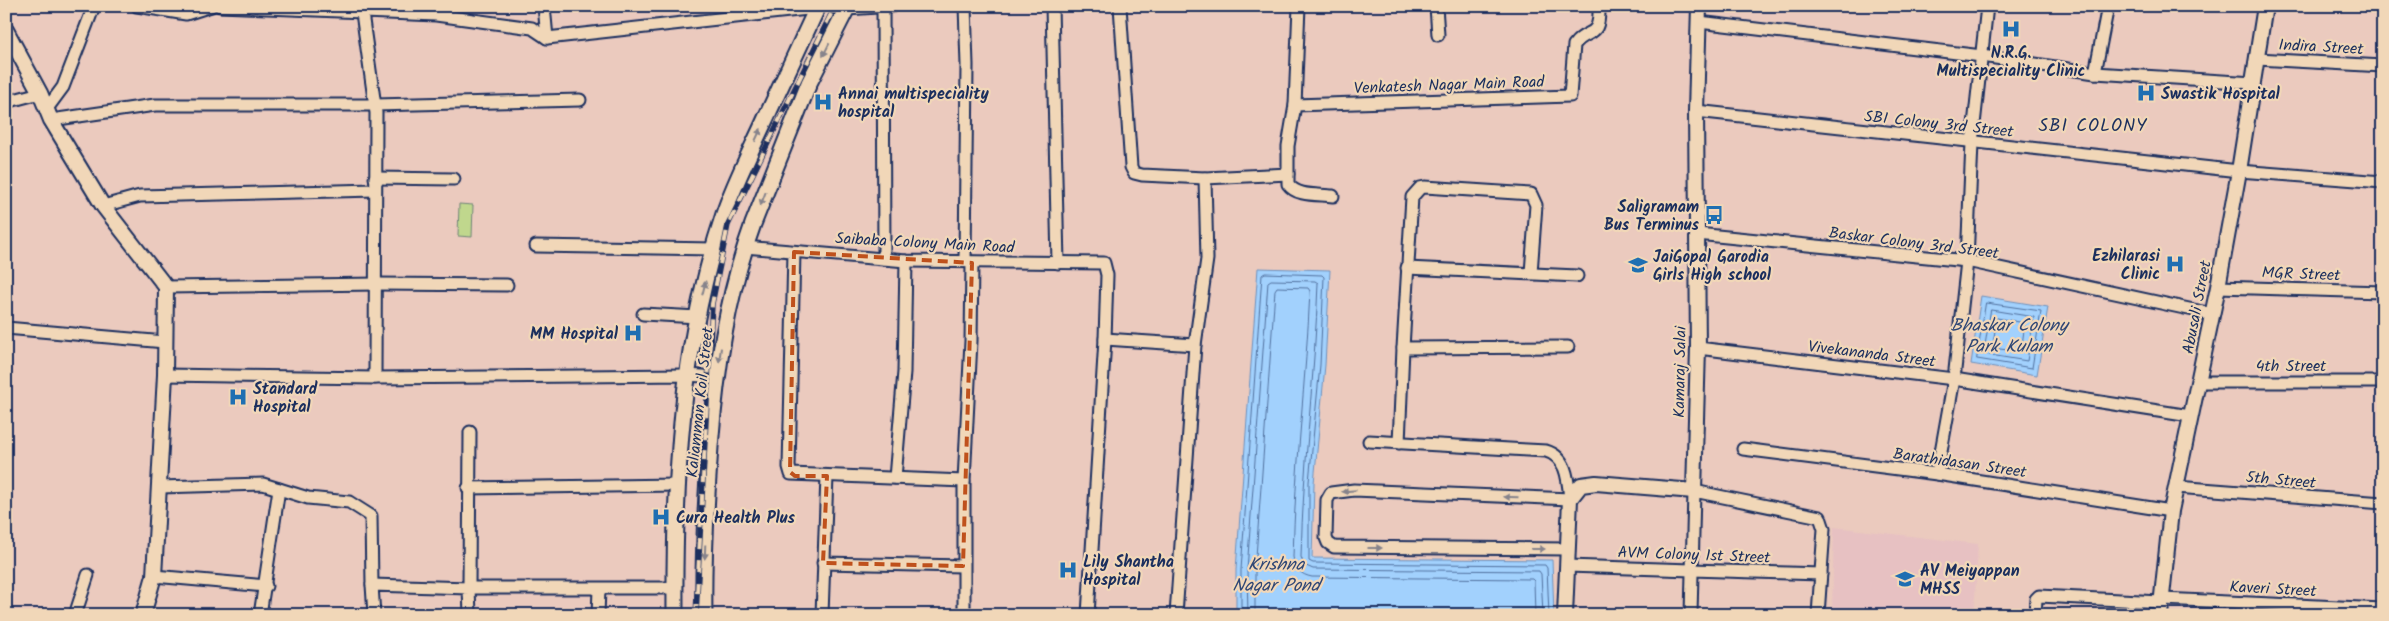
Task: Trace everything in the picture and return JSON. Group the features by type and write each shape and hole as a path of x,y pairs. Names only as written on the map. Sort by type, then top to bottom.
{"main road":[{"name":"Kaliamman Koil Street","path":"675,615 678,485 687,375 714,248 739,177 817,7"},
{"name":"Kaliamman Koil Street","path":"704,615 707,486 717,377 724,325 745,247 809,83 848,7"}],"street":[{"path":"48,115 63,87 94,6"},
{"path":"137,6 186,14 211,6"},
{"path":"220,6 367,11 449,11 532,28 547,38 817,7"},
{"path":"544,6 547,38"},
{"path":"964,615 962,566 968,399 969,262 965,6"},
{"path":"1052,6 1058,263"},
{"path":"1120,6 1132,170 1142,175 1205,178 1288,174"},
{"path":"1299,6 1295,105 1288,146 1288,184 1295,191 1332,196"},
{"path":"1436,6 1438,35"},
{"name":"Venkatesh Nagar Main Road","path":"1295,105 1570,96 1574,45 1578,39 1592,33 1598,26 1600,6"},
{"name":"Kamaraj Salai","path":"1694,491 1698,348 1696,111 1699,6"},
{"path":"1937,474 1954,379 1967,261 1972,143 1987,6"},
{"path":"2096,72 2108,6"},
{"name":"Abusali Street","path":"2161,605 2170,511 2218,287 2254,83 2265,6"},
{"path":"848,7 888,7 884,259"},
{"path":"367,11 375,105 377,284 375,378"},
{"path":"1699,22 1982,56 2096,72 2254,83"},
{"path":"6,30 40,92 48,115 103,206 166,287 165,376 154,576 143,615"},
{"name":"Indira Street","path":"2257,59 2383,66"},
{"path":"6,102 40,92"},
{"path":"48,115 155,105 375,105 580,100"},
{"name":"SBI Colony 3rd Street","path":"1696,111 2239,171 2383,182"},
{"path":"1176,615 1195,345 1207,259 1205,178"},
{"path":"103,206 140,196 454,179"},
{"path":"1400,443 1403,348 1412,197 1424,186 1531,194 1536,205 1531,273"},
{"name":"Baskar Colony 3rd Street","path":"1698,234 1967,261 2212,314"},
{"path":"536,246 714,248"},
{"name":"Saibaba Colony Main Road","path":"745,247 906,261 1104,263 1107,274 1105,339"},
{"path":"794,252 789,467 791,474 795,476 964,480"},
{"path":"895,478 904,372 906,261"},
{"path":"1407,268 1577,276"},
{"path":"166,287 377,284 507,285"},
{"name":"MGR Street","path":"2218,287 2383,292"},
{"path":"643,314 698,317"},
{"path":"6,328 165,342"},
{"path":"1088,615 1105,339 1195,345"},
{"path":"1403,348 1568,347"},
{"name":"Vivekananda Street","path":"1698,348 1954,379 2190,416"},
{"path":"165,376 375,378 687,375 717,377"},
{"name":"4th Street","path":"2198,382 2383,382"},
{"path":"470,432 468,488 470,615"},
{"path":"1369,441 1552,452 1561,461 1567,472 1563,549 1567,566 1565,615"},
{"name":"Barathidasan Street","path":"1743,449 1937,474 2170,511"},
{"path":"822,615 827,476"},
{"path":"1563,549 1334,547 1328,543 1326,538 1327,500 1331,494 1354,490 1565,498 1586,483 1694,491 1820,517 1824,524 1818,615"},
{"path":"160,487 264,484 308,498 349,502 368,512 372,522 374,615"},
{"path":"468,488 678,485"},
{"name":"5th Street","path":"2176,487 2383,503"},
{"path":"260,615 266,586 279,489"},
{"path":"1691,615 1694,491"},
{"path":"823,563 962,566"},
{"name":"AVM Colony 1st Street","path":"1567,566 1821,574"},
{"path":"76,615 88,575"},
{"path":"154,576 266,586"},
{"path":"372,585 469,588 675,588"},
{"path":"598,615 599,589"},
{"name":"Kaveri Street","path":"2035,615 2036,599 2039,596 2161,605 2383,609"}],"highlighted area":[{"path":"794,252 972,263 963,566 823,563 827,476 795,476 790,472"}],"shaded area":[{"name":"AV Meiyappan MHSS","path":"1834,527 1978,544 1974,615 1832,615"}],"green space":[{"path":"459,204 473,205 472,237 458,236"}],"water":[{"name":"Krishna Nagar Pond","path":"1258,268 1330,270 1325,365 1314,483 1312,558 1552,560 1554,615 1236,615 1236,570"},
{"name":"Bhaskar Colony Park Kulam","path":"1981,296 2048,307 2037,375 1971,364"}],"railway":[{"path":"696,615 712,304 728,225 835,6"}],"place":[{"name":"N.R.G. Multispeciality Clinic","path":"2011,29"},
{"name":"Swastik Hospital","path":"2146,93"},
{"name":"Annai multispeciality hospital","path":"823,102"},
{"name":"Saligramam Bus Terminus","path":"1714,215"},
{"name":"Ezhilarasi Clinic","path":"2175,264"},
{"name":"JaiGopal Garodia Girls High school","path":"1638,265"},
{"name":"MM Hospital","path":"633,333"},
{"name":"Standard Hospital","path":"238,397"},
{"name":"Cura Health Plus","path":"661,517"},
{"name":"Lily Shantha Hospital","path":"1068,570"},
{"name":"AV Meiyappan MHSS","path":"1905,579"}],"district":[{"name":"SBI COLONY","path":"2093,125"}]}
